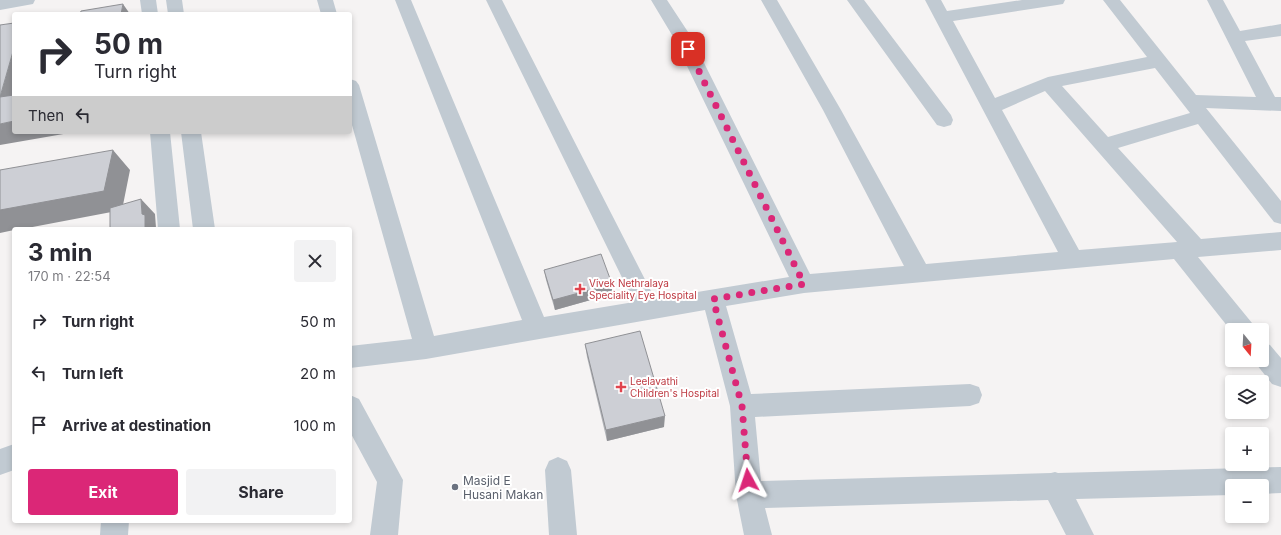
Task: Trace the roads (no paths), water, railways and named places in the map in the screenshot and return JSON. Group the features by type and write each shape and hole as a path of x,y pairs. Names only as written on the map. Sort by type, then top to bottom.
{"street":[{"path":"0,5 27,0"},
{"path":"148,0 150,12"},
{"path":"174,0 176,12"},
{"path":"325,0 328,12"},
{"path":"403,0 537,328"},
{"path":"494,0 649,310"},
{"path":"659,0 681,35 804,284"},
{"path":"769,0 832,110 920,274"},
{"path":"855,0 944,120"},
{"path":"933,0 1073,259"},
{"path":"942,18 1057,0"},
{"path":"1111,0 1281,216"},
{"path":"1216,0 1235,38 1275,103"},
{"path":"1235,38 1281,30"},
{"path":"990,107 1048,83 1159,61"},
{"path":"1048,83 1104,145 1188,249 1239,323"},
{"path":"352,93 426,348"},
{"path":"1192,101 1275,103"},
{"path":"1104,145 1203,116"},
{"path":"160,134 169,227"},
{"path":"191,134 204,227"},
{"path":"352,357 426,348 804,284 1281,241"},
{"path":"713,299 742,406 749,495 758,535"},
{"path":"1269,361 1281,376"},
{"path":"742,406 970,396"},
{"path":"352,411 390,480 384,535"},
{"path":"0,462 12,458"},
{"path":"558,470 563,535"},
{"path":"749,495 1055,485 1281,480"},
{"path":"1055,485 1080,535"},
{"path":"114,535 115,523"}],"place":[{"name":"Vivek Nethralaya Speciality Eye Hospital","path":"580,289"},
{"name":"Leelavathi Children's Hospital","path":"621,387"},
{"name":"Masjid E Husani Makan","path":"455,487"}]}
